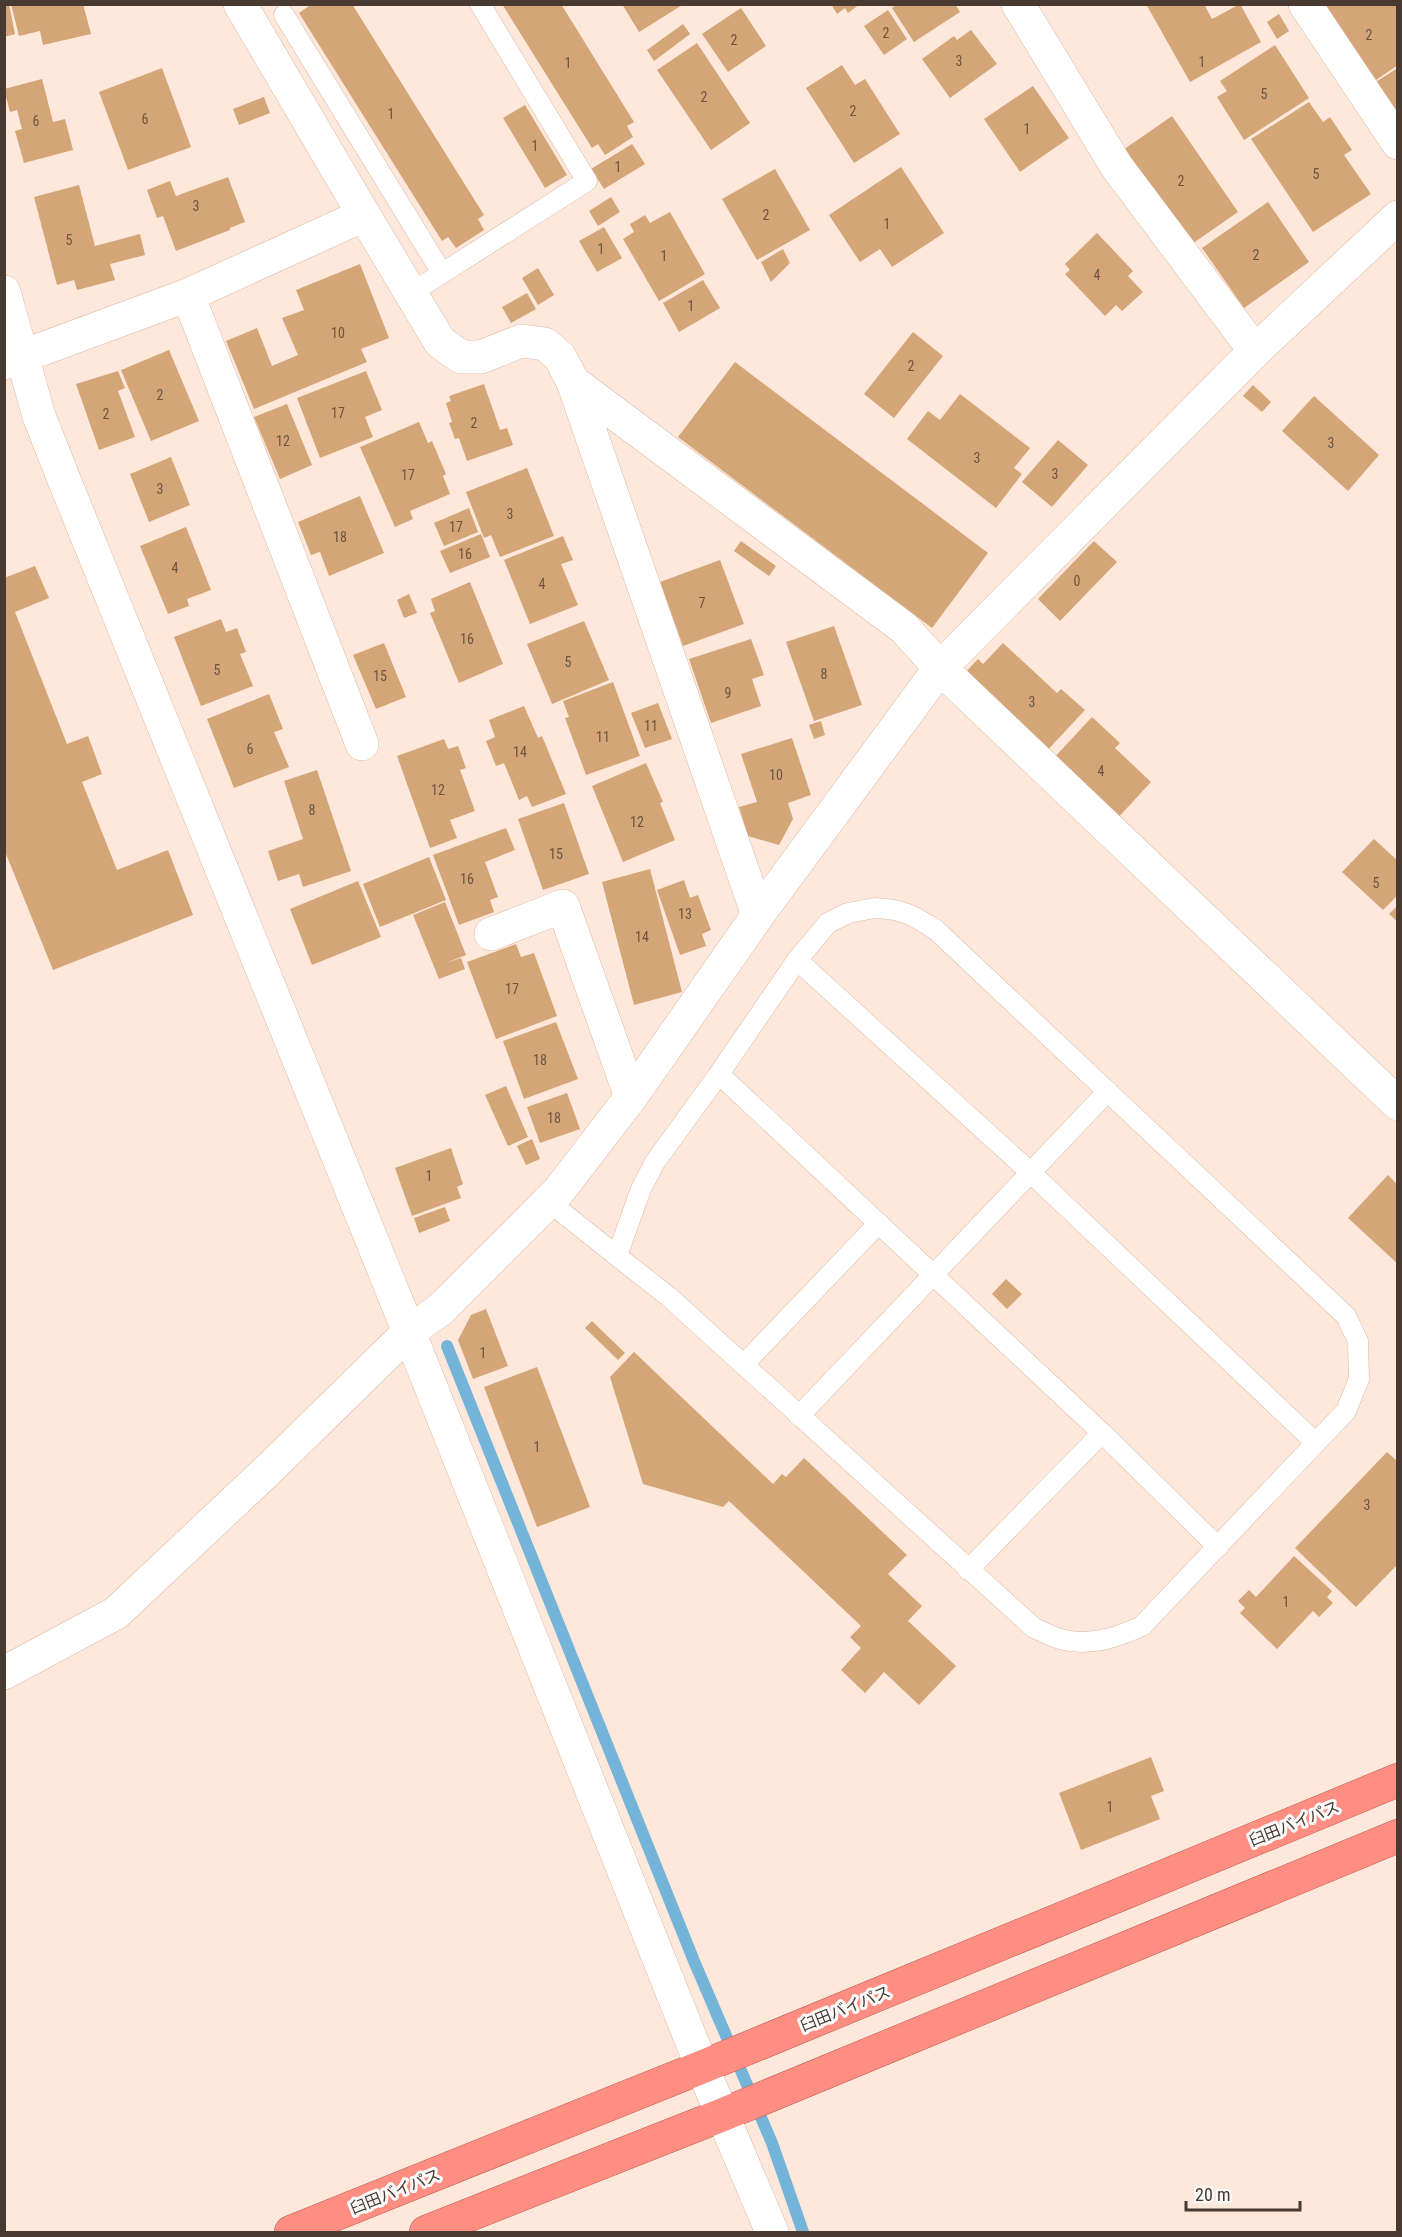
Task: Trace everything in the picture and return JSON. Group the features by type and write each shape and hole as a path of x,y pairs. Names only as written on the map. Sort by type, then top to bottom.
{"highway":[{"name":"臼田バイパス","path":"291,2232 702,2067 1398,1780"},
{"path":"426,2232 722,2115 1398,1836"}],"street":[{"path":"240,4 440,342 461,357 482,357 520,342 545,344 560,357 573,382 758,915"},
{"path":"1018,4 1117,167 1255,351"},
{"path":"1305,4 1398,144"},
{"path":"13,359 188,295 364,215"},
{"path":"4,1673 116,1613 270,1468 409,1332 441,1309 558,1192 631,1097 758,915 940,668 1255,351 1398,217"},
{"path":"4,292 13,359 39,416 409,1332 702,2067 772,2232"},
{"path":"188,295 362,744"},
{"path":"573,382 904,628 940,668 1398,1104"},
{"path":"491,934 563,906 631,1097"}],"lane":[{"path":"411,293 587,181 480,4"},
{"path":"284,15 442,273"},
{"path":"548,1201 617,1256 669,1297 1034,1628 1065,1640 1094,1641 1117,1638 1142,1626 1346,1411 1359,1379 1358,1341 1346,1316 936,930 915,917 895,909 875,908 848,913 828,923 797,960 655,1162 631,1216 617,1256"},
{"path":"797,960 1030,1172 1316,1443"},
{"path":"719,1074 1102,1433 1218,1547"},
{"path":"799,1416 1108,1091"},
{"path":"744,1364 879,1223"},
{"path":"968,1570 1102,1433"}],"building":[{"path":"4,4 9,4 15,34 4,37"},
{"path":"11,4 83,4 91,34 43,45 40,31 19,36"},
{"path":"312,4 352,4 484,215 478,219 484,230 456,248 448,237 442,241 299,13"},
{"path":"502,4 561,4 634,122 627,126 633,137 605,155 598,144 592,148"},
{"path":"622,4 684,4 639,32"},
{"path":"831,4 860,4 848,13 845,8 837,14"},
{"path":"897,4 955,4 960,12 914,42 892,8"},
{"path":"1146,4 1204,4 1212,19 1240,4 1261,42 1190,82"},
{"path":"1321,5 1398,5 1398,65 1373,82"},
{"path":"741,8 766,46 728,72 702,34"},
{"path":"888,10 907,39 884,55 864,26"},
{"path":"1279,14 1289,31 1277,39 1267,22"},
{"path":"683,24 690,34 654,61 647,50"},
{"path":"971,30 997,64 950,98 922,59 954,36 957,40"},
{"path":"697,43 750,123 711,150 657,70"},
{"path":"1275,45 1309,98 1244,140 1217,97 1227,91 1220,81"},
{"path":"842,65 855,85 865,79 900,134 854,163 806,88"},
{"path":"162,68 191,147 128,170 99,92"},
{"path":"1398,68 1398,118 1374,83"},
{"path":"42,79 53,122 65,119 73,150 24,163 15,131 22,129 17,110 10,112 4,89"},
{"path":"1033,86 1069,138 1020,172 984,119"},
{"path":"264,97 270,113 239,125 233,109"},
{"path":"1309,102 1323,122 1330,117 1352,150 1344,155 1371,194 1313,232 1251,139"},
{"path":"525,105 567,175 545,188 503,118"},
{"path":"1172,116 1238,212 1189,246 1123,150"},
{"path":"632,144 645,164 604,189 591,169"},
{"path":"901,167 944,233 892,267 880,249 860,262 829,215"},
{"path":"775,169 810,230 757,260 722,199"},
{"path":"228,177 245,222 176,251 163,216 157,218 147,190 170,181 176,196"},
{"path":"79,185 95,246 140,234 145,255 110,264 115,280 77,290 74,280 57,285 34,197"},
{"path":"611,197 620,212 598,226 589,211"},
{"path":"1268,202 1309,262 1244,308 1202,248"},
{"path":"670,212 705,274 659,301 623,239 634,232 630,224 645,215 650,223"},
{"path":"604,227 622,258 597,272 579,241"},
{"path":"1097,233 1133,271 1128,276 1143,292 1122,311 1116,305 1105,316 1065,274 1070,270 1065,264"},
{"path":"783,249 790,263 771,282 761,262"},
{"path":"360,264 389,338 361,349 367,362 254,409 226,341 257,328 272,366 298,355 282,318 304,310 296,290"},
{"path":"538,268 554,295 538,305 522,278"},
{"path":"703,280 720,308 679,332 663,303"},
{"path":"527,293 536,309 511,323 502,307"},
{"path":"913,332 943,356 894,418 864,394"},
{"path":"169,350 199,421 151,441 121,370"},
{"path":"735,362 988,553 932,628 678,437"},
{"path":"118,371 125,388 118,391 135,437 99,450 76,384"},
{"path":"366,371 382,410 365,417 373,437 320,458 297,398"},
{"path":"484,384 500,430 507,428 513,445 467,461 459,438 455,439 449,423 452,422 446,403 451,401 449,396"},
{"path":"1253,385 1271,402 1262,412 1243,396"},
{"path":"960,394 1030,448 1014,468 1022,474 996,508 907,439 928,411 940,420"},
{"path":"1314,396 1379,455 1348,491 1282,431"},
{"path":"287,404 312,465 280,479 254,417"},
{"path":"419,422 428,443 432,441 446,474 443,476 450,494 410,511 413,519 395,527 360,447"},
{"path":"1058,440 1088,465 1052,507 1022,482"},
{"path":"171,457 190,505 149,522 130,474"},
{"path":"527,468 554,536 500,557 491,535 484,538 466,492"},
{"path":"360,496 384,553 329,576 320,552 311,555 298,522"},
{"path":"469,508 478,532 444,546 434,523"},
{"path":"186,527 211,590 187,599 189,606 168,614 140,546"},
{"path":"481,534 490,557 450,573 440,551"},
{"path":"563,536 573,560 561,564 578,605 530,624 504,560"},
{"path":"741,541 776,566 769,576 734,551"},
{"path":"1094,541 1117,562 1060,621 1038,599"},
{"path":"720,560 744,624 683,646 660,582"},
{"path":"35,566 49,598 15,612 67,744 88,736 102,774 82,782 117,870 168,850 193,915 53,970 4,849 4,578"},
{"path":"470,582 503,664 459,683 430,613 435,611 431,599"},
{"path":"409,594 417,613 404,618 397,600"},
{"path":"221,619 226,632 237,628 246,652 240,654 253,686 201,706 174,637"},
{"path":"584,621 609,680 552,704 527,644"},
{"path":"834,626 862,705 814,721 786,642"},
{"path":"751,639 764,675 752,679 761,706 711,723 689,659"},
{"path":"384,643 406,697 376,709 353,655"},
{"path":"1003,643 1057,693 1061,689 1085,710 1044,754 961,677 978,659 983,664"},
{"path":"613,682 640,756 586,775 565,718 569,717 563,701"},
{"path":"269,694 283,729 274,732 289,767 234,788 207,719"},
{"path":"658,703 672,739 645,748 631,713"},
{"path":"524,706 538,738 542,736 566,794 532,807 527,796 519,800 504,763 496,766 486,741 495,737 489,720"},
{"path":"1092,717 1120,743 1115,748 1151,782 1116,820 1052,760"},
{"path":"821,721 825,735 814,739 809,725"},
{"path":"792,738 811,795 788,803 793,819 779,845 748,836 739,807 757,802 741,754"},
{"path":"444,739 448,749 458,746 466,768 460,770 475,811 450,820 457,838 430,848 397,756"},
{"path":"646,763 663,802 660,803 675,840 623,862 592,786"},
{"path":"317,770 351,871 303,887 299,874 278,881 268,851 303,839 284,781"},
{"path":"564,803 589,874 543,890 518,819"},
{"path":"506,828 515,850 485,862 498,897 490,900 494,912 459,925 433,855"},
{"path":"1374,839 1398,861 1398,895 1383,910 1342,872"},
{"path":"429,857 446,900 380,927 363,884"},
{"path":"650,869 682,992 634,1005 602,882"},
{"path":"684,880 690,898 698,895 711,930 702,934 706,946 680,955 657,890"},
{"path":"358,881 381,937 312,965 290,909"},
{"path":"445,902 466,955 446,963 461,958 465,969 439,979 413,915"},
{"path":"1398,905 1398,922 1389,914"},
{"path":"516,944 521,957 534,953 557,1016 496,1039 467,962"},
{"path":"556,1022 578,1079 524,1099 503,1041"},
{"path":"506,1086 528,1137 508,1146 485,1095"},
{"path":"567,1093 580,1129 540,1143 527,1107"},
{"path":"532,1139 540,1159 526,1165 517,1146"},
{"path":"451,1148 463,1184 457,1187 461,1198 412,1216 395,1168"},
{"path":"1388,1175 1398,1185 1398,1264 1348,1218"},
{"path":"445,1207 450,1221 419,1233 414,1218"},
{"path":"1006,1279 1022,1294 1007,1309 992,1294"},
{"path":"486,1309 508,1366 473,1379 458,1340 471,1315"},
{"path":"592,1321 625,1353 618,1360 585,1328"},
{"path":"634,1352 773,1484 782,1474 786,1477 804,1458 907,1555 888,1574 922,1606 908,1621 956,1666 919,1705 884,1672 865,1693 841,1670 861,1648 850,1637 861,1626 729,1501 723,1507 643,1484 610,1377"},
{"path":"537,1367 590,1507 537,1527 484,1387"},
{"path":"1387,1452 1398,1462 1398,1564 1356,1607 1295,1548"},
{"path":"1294,1556 1332,1591 1327,1597 1333,1603 1319,1617 1313,1611 1277,1649 1240,1613 1245,1608 1238,1601 1249,1590 1256,1597"},
{"path":"1151,1757 1164,1791 1151,1796 1160,1819 1081,1850 1059,1793"}],"waterway":[{"path":"447,1346 694,1961 772,2143 803,2232"}]}
